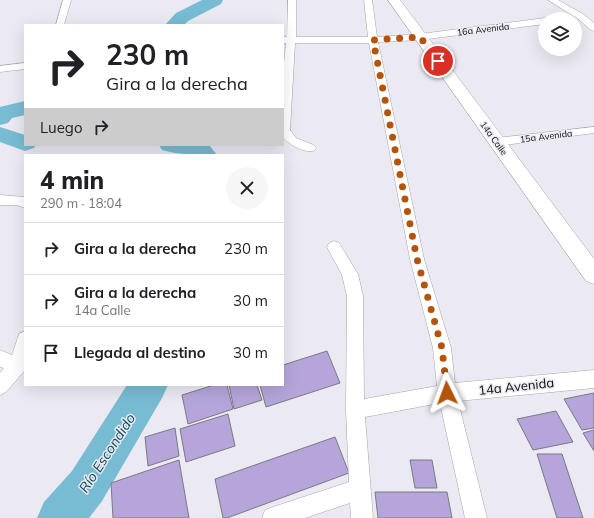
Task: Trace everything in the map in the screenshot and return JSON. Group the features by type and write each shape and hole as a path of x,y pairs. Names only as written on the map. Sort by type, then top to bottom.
{"street":[{"path":"60,24 67,0"},
{"path":"292,0 287,40 284,130 292,141 310,148"},
{"path":"368,0 373,40 417,259 442,348 447,393 476,518"},
{"name":"14a Calle","path":"394,0 594,275"},
{"path":"552,0 573,12"},
{"path":"582,16 594,16"},
{"path":"582,18 594,28"},
{"name":"16a Avenida","path":"287,40 373,40 420,37 538,22"},
{"path":"0,69 24,66"},
{"name":"15a Avenida","path":"497,142 594,130"},
{"path":"0,200 22,201"},
{"path":"334,247 350,274 355,296 355,410 362,518"},
{"path":"0,386 18,366 24,343"},
{"path":"0,358 18,366"},
{"name":"14a Avenida","path":"355,410 447,393 594,379"},
{"path":"273,518 360,489"}],"building":[{"path":"327,351 340,383 266,407 260,386 284,386 284,365"},
{"path":"211,386 227,386 233,409 188,424 182,395"},
{"path":"229,386 257,386 262,400 234,409"},
{"path":"594,393 594,428 582,430 564,399"},
{"path":"556,411 573,442 533,450 517,419"},
{"path":"228,414 235,446 186,462 180,429"},
{"path":"175,428 179,456 148,466 145,437"},
{"path":"594,430 594,451 583,433"},
{"path":"335,437 349,473 227,518 223,518 215,479"},
{"path":"537,454 562,454 583,518 557,518"},
{"path":"179,460 189,518 113,518 111,483"},
{"path":"410,460 432,460 437,488 415,488"},
{"path":"375,492 447,492 452,518 378,518"}],"waterway":[{"name":"Río Escondido","path":"175,24 182,17 215,0"},
{"name":"Río Escondido","path":"0,118 4,113 24,108"},
{"name":"Río Escondido","path":"0,134 24,143"},
{"name":"Río Escondido","path":"178,146 199,149 203,154"},
{"name":"Río Escondido","path":"60,518 87,486 148,386"}],"route":[{"path":"438,61 420,37 373,40 417,259 442,348 447,393"}]}
